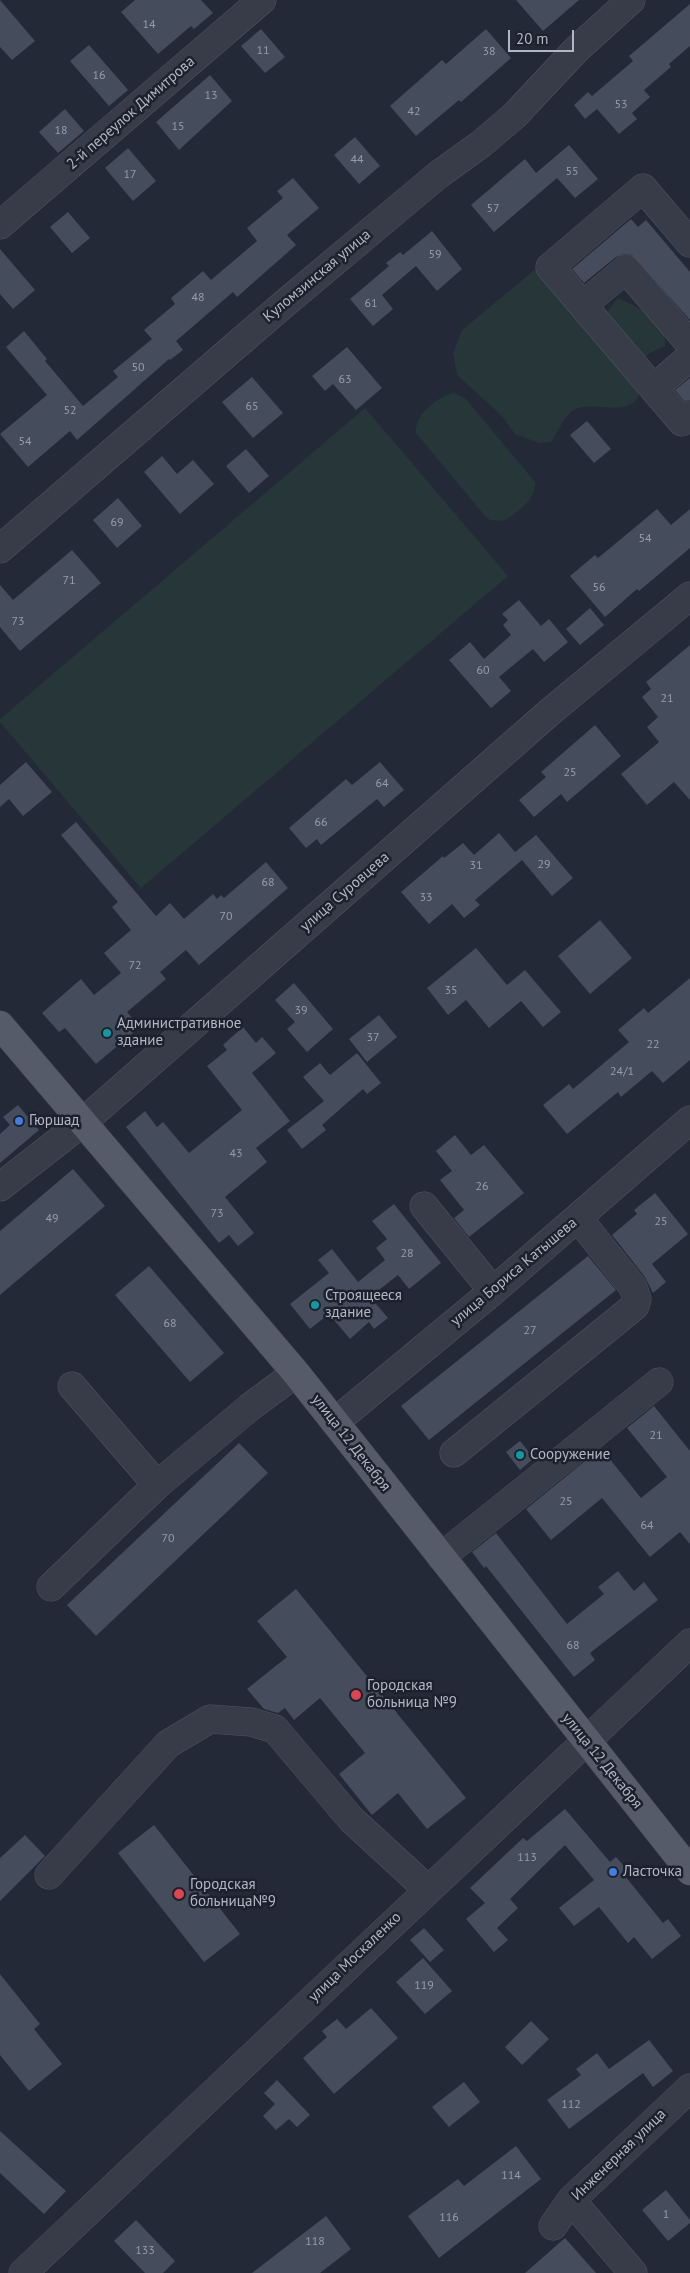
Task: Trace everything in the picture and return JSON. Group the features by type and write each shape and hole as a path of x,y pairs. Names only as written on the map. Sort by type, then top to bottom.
{"main road":[{"name":"улица 12 Декабря","path":"0,1025 296,1373 690,1871"}],"street":[{"name":"2-й переулок Димитрова","path":"0,225 262,0"},
{"name":"Куломзинская улица","path":"0,549 284,304 438,175 481,144 514,116 576,50 631,0"},
{"path":"690,243 643,188 550,267 682,422 690,415"},
{"path":"583,305 626,269 690,344"},
{"path":"654,388 690,357"},
{"name":"улица Суровцева","path":"0,1187 83,1122 551,711 690,596"},
{"name":"улица Бориса Катышева","path":"335,1422 493,1291 690,1120"},
{"path":"424,1206 493,1291"},
{"path":"454,1453 635,1306 637,1299 633,1287 578,1218"},
{"path":"51,1587 157,1485 250,1407 296,1373"},
{"path":"440,1557 659,1382"},
{"path":"72,1386 157,1485"},
{"name":"улица Москаленко","path":"23,2273 427,1889 690,1643"},
{"path":"49,1874 168,1744 210,1718 251,1722 275,1729 351,1819 427,1889"},
{"name":"Инженерная улица","path":"553,2226 570,2200 690,2088"},
{"path":"570,2200 633,2273"}],"shaded area":[{"path":"537,268 596,313 608,311 618,298 643,310 651,315 662,328 665,346 649,354 641,362 639,393 633,403 618,408 592,406 576,409 567,416 551,442 539,443 515,434 501,415 457,375 453,353 462,330"},
{"path":"454,393 466,399 535,482 533,494 525,505 503,521 490,520 485,516 416,433 416,426 428,407 441,398"},
{"path":"365,408 508,576 141,888 0,722 0,719"}],"building":[{"path":"0,0 35,41 12,60 0,47"},
{"path":"135,0 201,0 213,13 194,29 191,26 158,54 121,12"},
{"path":"516,0 579,0 543,31"},
{"path":"690,4 690,46 669,64 671,67 644,90 650,97 632,113 637,119 619,134 597,109 585,119 574,105 588,92 592,96 633,61 629,56"},
{"path":"261,29 285,57 265,73 241,46"},
{"path":"486,29 511,58 461,102 459,100 416,136 390,106 442,60 446,64"},
{"path":"89,45 128,90 109,106 70,61"},
{"path":"210,75 232,101 179,150 156,122"},
{"path":"65,109 84,131 58,153 39,132"},
{"path":"355,137 380,166 359,184 334,155"},
{"path":"569,145 598,179 575,198 557,178 494,232 471,205 525,159 536,173"},
{"path":"128,148 156,181 133,201 105,168"},
{"path":"293,178 319,208 287,235 296,245 237,297 233,292 176,341 183,350 169,359 77,440 70,431 28,467 0,434 47,395 6,347 24,331 47,359 45,361 83,406 118,377 113,371 152,339 144,330 175,304 171,298 203,271 211,280 257,241 247,228 283,198 277,191"},
{"path":"68,212 90,238 72,253 50,227"},
{"path":"631,219 638,227 646,220 690,272 690,320 632,255 624,254 616,257 584,283 572,269"},
{"path":"432,231 462,269 437,291 416,266 382,295 393,309 373,326 350,299 389,266 386,263 400,252 403,255"},
{"path":"0,249 35,290 13,309 0,294"},
{"path":"347,347 382,388 356,410 333,384 325,391 312,376"},
{"path":"252,377 283,413 253,438 222,402"},
{"path":"690,378 690,400 684,401 675,390"},
{"path":"587,421 611,449 594,463 570,435"},
{"path":"246,449 269,476 249,493 226,466"},
{"path":"162,456 177,474 193,460 214,484 180,514 144,472"},
{"path":"118,498 142,526 117,548 93,520"},
{"path":"657,509 671,525 690,509 690,548 639,591 637,589 605,617 570,576 595,555 598,558"},
{"path":"72,550 101,583 20,651 0,627 0,585 13,600"},
{"path":"519,600 541,626 549,619 568,642 544,662 533,649 499,677 511,691 491,708 449,660 470,642 484,659 511,635 503,625 508,620 502,614"},
{"path":"590,608 604,625 580,645 566,629"},
{"path":"690,645 690,800 674,782 647,805 621,774 659,742 647,727 658,717 642,697 651,689 646,682"},
{"path":"595,725 621,756 567,802 561,794 534,817 519,800 546,777 541,772"},
{"path":"26,762 52,792 23,816 9,799 0,807 0,785"},
{"path":"380,762 404,790 384,807 377,799 321,845 317,839 306,848 289,828 346,779 352,785"},
{"path":"76,822 156,916 170,903 184,919 213,894 217,899 221,895 224,898 266,862 288,888 199,965 186,950 160,972 166,979 127,1012 140,1027 96,1064 65,1028 59,1032 42,1013 81,979 94,995 121,973 104,953 131,930 112,907 118,902 61,835"},
{"path":"499,833 515,852 536,835 573,878 552,896 522,860 475,900 480,905 464,918 452,904 429,924 401,892 443,856 444,858 463,843 474,855"},
{"path":"600,920 632,958 590,994 558,956"},
{"path":"476,948 507,985 525,970 561,1012 543,1027 521,1001 489,1028 466,1000 448,1015 427,988"},
{"path":"690,978 690,1060 663,1083 652,1071 621,1097 618,1092 567,1134 543,1105 569,1084 573,1089 629,1042 618,1030 644,1008 648,1013"},
{"path":"294,983 333,1029 307,1052 287,1029 295,1022 275,1000"},
{"path":"379,1015 397,1037 367,1062 349,1039"},
{"path":"243,1027 256,1043 262,1037 276,1053 252,1073 290,1121 256,1148 267,1162 225,1197 254,1233 238,1246 229,1235 219,1243 126,1127 145,1111 157,1127 163,1122 189,1153 242,1110 207,1066 227,1050 223,1045"},
{"path":"357,1053 381,1083 367,1094 363,1089 322,1125 326,1130 302,1149 287,1130 324,1101 303,1077 320,1063 330,1075"},
{"path":"18,1105 39,1130 0,1163 0,1134 10,1125 3,1117"},
{"path":"455,1135 471,1155 484,1145 524,1193 469,1237 454,1218 464,1210 440,1180 452,1171 436,1151"},
{"path":"73,1169 105,1206 0,1295 0,1231"},
{"path":"655,1193 688,1234 652,1264 666,1282 653,1293 645,1277 612,1235 637,1214 634,1210"},
{"path":"394,1204 441,1263 409,1289 398,1275 370,1297 388,1318 374,1329 369,1322 350,1339 329,1314 310,1329 290,1304 329,1273 318,1260 332,1249 358,1282 385,1260 376,1248 387,1239 372,1221"},
{"path":"588,1256 616,1290 429,1440 401,1406"},
{"path":"149,1266 224,1353 190,1382 115,1295"},
{"path":"654,1406 690,1451 690,1544 680,1532 650,1557 602,1498 551,1540 526,1509 601,1448 641,1498 667,1477 627,1428"},
{"name":"Сооружение","path":"520,1441 534,1458 520,1470 506,1452"},
{"path":"239,1443 268,1473 96,1636 67,1605"},
{"path":"496,1533 567,1624 604,1594 598,1587 618,1571 634,1591 644,1582 658,1600 590,1653 595,1660 574,1677 486,1566 484,1568 472,1552"},
{"path":"296,1589 466,1798 427,1829 398,1793 372,1815 339,1774 365,1753 320,1698 294,1720 285,1708 278,1713 264,1709 247,1689 287,1657 257,1621"},
{"path":"565,1809 610,1862 616,1857 629,1872 625,1876 663,1923 668,1919 681,1936 652,1959 634,1937 628,1943 599,1907 574,1926 559,1908 594,1880 565,1845 510,1899 518,1908 497,1928 508,1940 494,1952 466,1919 485,1903 470,1888 523,1838 527,1841"},
{"name":"Городская больница№9","path":"154,1825 240,1934 204,1962 118,1853"},
{"path":"25,1835 45,1856 0,1901 0,1858"},
{"path":"424,1928 444,1950 430,1962 410,1940"},
{"path":"423,1958 452,1991 425,2014 396,1982"},
{"path":"0,1974 40,2024 34,2029 62,2064 29,2091 0,2055"},
{"path":"371,2008 398,2038 334,2094 303,2058 327,2037 322,2031 337,2019 346,2029"},
{"path":"531,2021 549,2039 522,2065 505,2047"},
{"path":"649,2040 673,2071 653,2087 643,2073 569,2129 547,2100 581,2075 576,2069 597,2053 609,2069"},
{"path":"277,2080 310,2115 297,2127 289,2119 276,2130 263,2116 275,2104 264,2093"},
{"path":"464,2082 480,2102 449,2127 432,2107"},
{"path":"0,2131 66,2191 44,2214 0,2173"},
{"path":"516,2146 541,2179 439,2258 408,2216 458,2179 464,2186"},
{"path":"666,2190 690,2220 690,2223 668,2241 642,2210"},
{"path":"326,2216 351,2249 320,2273 252,2273"},
{"path":"136,2220 175,2261 163,2273 145,2273 114,2241"},
{"path":"565,2238 596,2273 525,2273"}],"place":[{"name":"Административное здание","path":"107,1033"},
{"name":"Гюршад","path":"19,1121"},
{"name":"Строящееся здание","path":"315,1305"},
{"name":"Сооружение","path":"520,1455"},
{"name":"Городская больница №9","path":"356,1695"},
{"name":"Ласточка","path":"613,1872"},
{"name":"Городская больница№9","path":"179,1894"}]}
